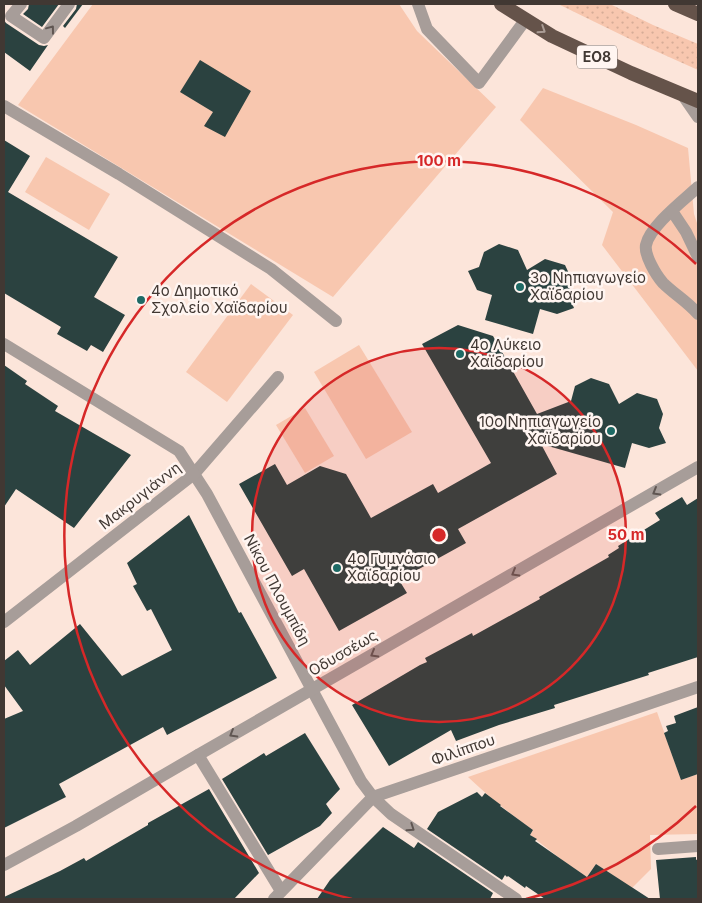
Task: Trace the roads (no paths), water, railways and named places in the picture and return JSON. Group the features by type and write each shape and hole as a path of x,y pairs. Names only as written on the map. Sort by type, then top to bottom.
{"highway":[{"name":"ΕΟ8","path":"501,4 552,36 631,73 698,101"},
{"path":"675,4 698,14"}],"street":[{"path":"21,4 11,16 44,38 69,4"},
{"path":"418,4 428,29 479,83 526,19"},
{"path":"682,94 698,117"},
{"path":"4,106 119,174 271,269 336,321"},
{"path":"696,308 663,283 650,264 646,246 653,230 698,187"},
{"path":"672,211 686,232 698,257"},
{"name":"Νίκου Πλουμπίδη","path":"4,344 179,451 212,503 361,781 373,797 391,814 516,899"},
{"name":"Μακρυγιάννη","path":"4,622 194,474 278,377"},
{"name":"Οδυσσέως","path":"4,865 76,826 698,467"},
{"name":"Φιλίππου","path":"277,895 373,797 698,687"},
{"path":"198,755 277,895"},
{"path":"658,849 698,846"}],"place":[{"name":"3ο Νηπιαγωγείο Χαϊδαρίου","path":"520,287"},
{"name":"4ο Δημοτικό Σχολείο Χαϊδαρίου","path":"141,300"},
{"name":"4ο Λύκειο Χαϊδαρίου","path":"460,354"},
{"name":"10ο Νηπιαγωγείο Χαϊδαρίου","path":"611,431"},
{"name":"4ο Γυμνάσιο Χαϊδαρίου","path":"337,568"}]}
